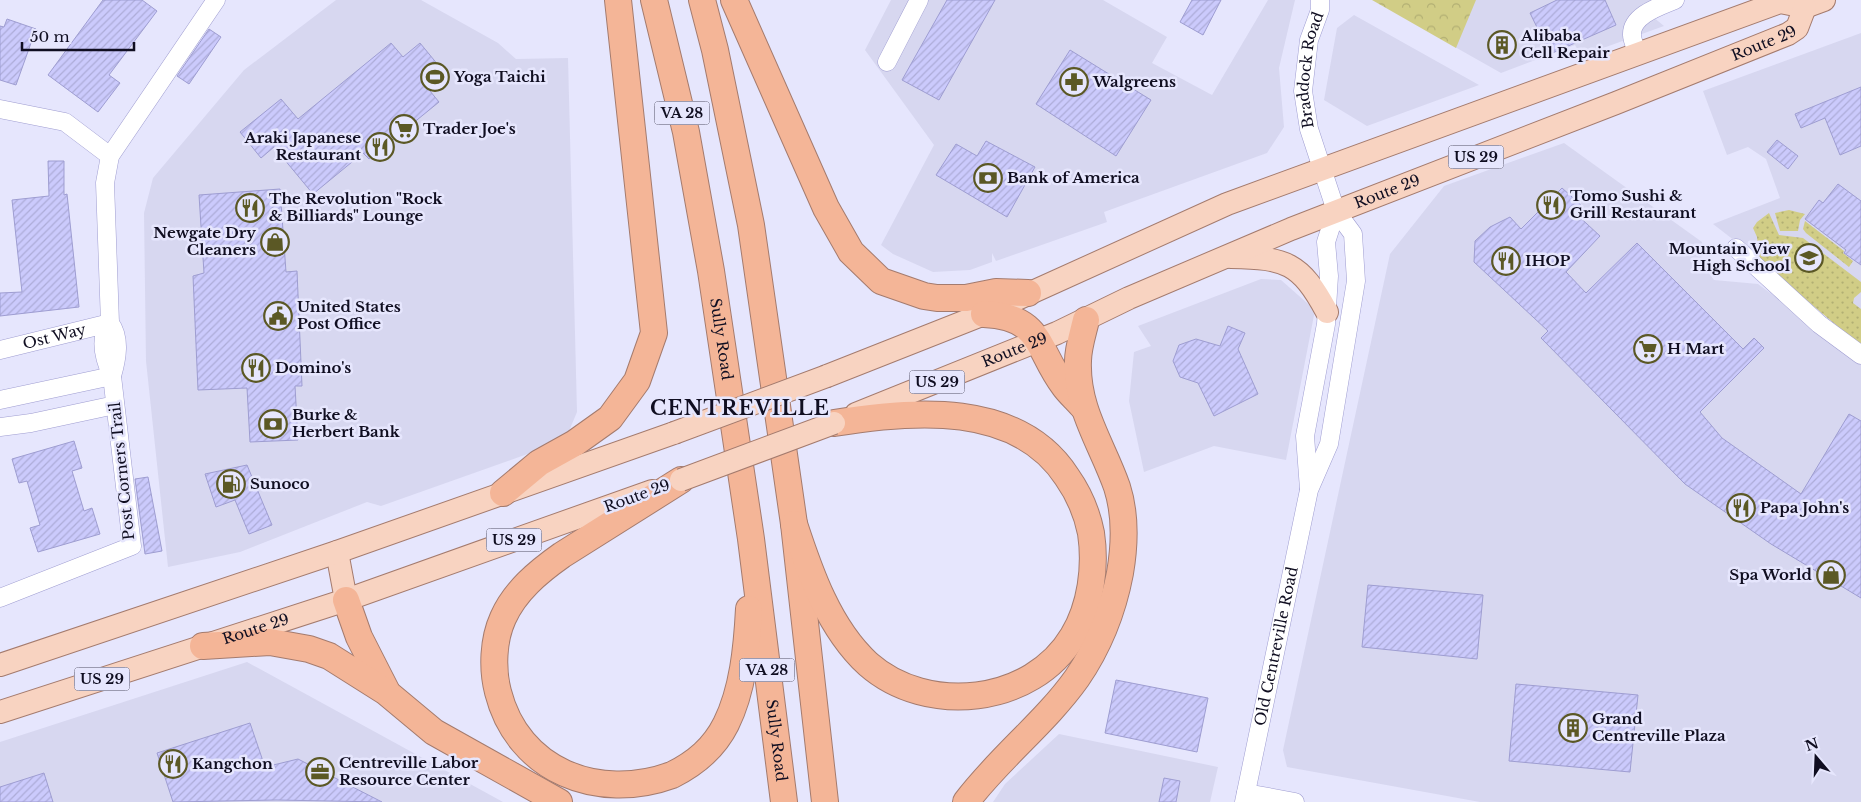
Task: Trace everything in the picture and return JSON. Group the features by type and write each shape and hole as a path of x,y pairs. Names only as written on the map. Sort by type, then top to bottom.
{"highway":[{"path":"503,492 539,463 575,443 610,418 637,382 654,333 618,0"},
{"name":"Sully Road","path":"654,0 686,132 712,281 751,538 784,802"},
{"name":"VA 28","path":"702,0 715,50 751,225 794,524 825,802"},
{"path":"734,0 826,208 851,252 881,281 924,296 966,298 996,292 1028,293"},
{"path":"984,314 1008,317 1021,324 1040,340 1063,385 1082,406"},
{"path":"966,802 984,778 1052,708 1077,678 1097,643 1115,601 1124,546 1121,498 1082,406 1078,360 1086,320"},
{"path":"794,524 806,563 820,594 850,643 868,664 889,678 913,688 955,697 1001,691 1014,686 1039,673 1057,656 1073,637 1083,616 1092,572 1093,548 1089,525 1082,503 1060,465 1031,440 1010,429 987,421 958,416 888,416 834,423"},
{"path":"681,480 546,566 518,594 503,619 495,650 494,677 502,707 513,731 546,767 572,781 604,788 629,789 663,780 704,757 726,724 739,686 747,634 751,538"},
{"path":"346,600 358,637 386,692"},
{"path":"203,646 270,642 309,649 329,656 386,692 434,732 560,802"}],"main road":[{"name":"Route 29","path":"0,664 337,552 674,433 827,376 984,314 1227,204 1780,2 1810,2 1797,28 1788,34 1223,257 1040,340 834,423 346,600 0,712"},
{"path":"1223,257 1279,261 1297,270 1314,288 1327,312"},
{"path":"337,552 346,600"}],"street":[{"name":"Post Corners Trail","path":"0,598 132,546 112,376 105,360 103,344 104,331 110,324 106,183 110,156 216,0"},
{"path":"887,62 919,0"},
{"name":"Braddock Road","path":"1320,0 1320,10 1309,40 1303,91 1309,129 1322,169"},
{"path":"1638,54 1632,35 1635,24 1645,14 1676,0"},
{"path":"0,109 65,122 110,156"},
{"name":"Old Centreville Road","path":"1245,798 1309,490 1329,444 1356,281 1353,234 1336,211 1322,169"},
{"name":"Old Centreville Road","path":"1309,490 1305,436 1321,355 1327,312 1329,276 1326,242 1336,211"},
{"path":"1736,248 1819,324 1861,355"},
{"name":"Ost Way","path":"0,350 110,324"},
{"path":"0,400 112,376"},
{"path":"0,427 115,405"},
{"path":"1245,798 1295,802"}],"shaded area":[{"path":"336,0 421,0 498,43 516,59 568,58 577,412 569,431 533,452 381,506 367,502 240,552 168,567 146,361 144,213 153,178 244,70"},
{"path":"891,0 1103,0 1167,37 1152,63 1212,95 1268,0 1295,0 1279,68 1284,127 1267,153 1104,212 1107,222 996,261 992,253 992,262 970,270 933,272 893,254 881,245 934,145 865,50"},
{"path":"1475,0 1660,0 1641,7 1664,26 1581,56 1575,45 1501,73 1455,47"},
{"path":"1354,15 1479,85 1367,126 1324,100 1337,28"},
{"path":"1861,33 1861,338 1713,224 1780,198 1766,159 1748,147 1727,155 1703,91"},
{"path":"1564,143 1702,242 1701,263 1714,280 1758,284 1861,360 1861,802 1480,802 1287,767 1283,750 1390,254 1444,186"},
{"path":"1261,279 1281,280 1315,310 1286,460 1214,446 1144,472 1129,401 1134,352 1151,346 1138,326"},
{"path":"247,662 503,802 0,802 0,742"},
{"path":"1059,734 1218,767 1210,802 993,802 1005,784"}],"green space":[{"path":"1372,0 1476,0 1456,48"},
{"path":"1789,210 1805,214 1800,220 1798,231 1780,231 1775,213"},
{"path":"1769,213 1779,235 1803,238 1861,282 1861,292 1854,298 1853,303 1861,309 1861,346 1760,261 1757,237 1753,228 1757,222"},
{"path":"1805,221 1844,251 1843,253 1853,261 1849,267 1806,233 1803,229"}],"building":[{"path":"103,0 142,0 157,11 109,75 120,83 98,112 48,75"},
{"path":"947,0 995,0 939,100 902,80"},
{"path":"1192,0 1221,0 1203,35 1180,22"},
{"path":"1557,0 1605,0 1616,25 1550,54 1530,13"},
{"path":"7,19 36,29 16,85 0,80 0,26 4,27"},
{"path":"209,29 221,37 189,84 177,76"},
{"name":"Alibaba Cell Repair","path":"1500,33 1514,43 1504,56 1491,46"},
{"path":"391,43 403,57 420,43 448,77 430,91 439,102 369,159 363,153 313,194 274,147 261,158 240,132 281,99 298,119"},
{"name":"Walgreens","path":"1070,50 1151,100 1116,156 1036,104"},
{"path":"1861,87 1861,146 1840,155 1825,118 1801,128 1795,114"},
{"path":"1777,140 1798,156 1788,169 1767,152"},
{"path":"986,141 1035,167 1007,217 936,175 956,144 977,156"},
{"path":"48,161 64,161 64,195 67,194 79,307 0,316 0,293 22,292 12,200 49,196"},
{"path":"1838,184 1861,201 1861,265 1844,253 1846,250 1805,219 1819,200 1823,203"},
{"path":"1562,188 1581,205 1574,212 1600,236 1566,272 1586,293 1637,243 1743,349 1754,338 1764,348 1700,412 1722,438 1801,494 1849,414 1861,421 1861,598 1771,544 1685,484 1541,338 1548,331 1474,262 1475,241 1490,227 1510,217 1521,229"},
{"path":"280,189 286,272 297,271 302,386 295,386 298,440 250,442 247,388 198,390 193,276 204,273 199,195"},
{"path":"1228,326 1245,333 1238,349 1258,394 1214,416 1198,383 1180,377 1173,361 1179,345 1196,339 1220,346"},
{"path":"74,441 82,468 72,471 84,511 92,508 100,534 38,552 30,528 40,525 27,481 19,483 12,459"},
{"name":"Sunoco","path":"247,465 272,525 249,534 235,500 216,507 205,474"},
{"path":"148,477 162,551 145,554 135,479"},
{"path":"1368,585 1483,595 1477,659 1362,647"},
{"path":"1116,680 1208,698 1197,752 1105,733"},
{"name":"Grand Centreville Plaza","path":"1516,684 1638,695 1630,772 1509,761"},
{"path":"250,723 265,767 298,759 382,802 276,800 173,802 157,753"},
{"path":"44,773 53,802 0,802 0,787"},
{"path":"1164,778 1180,781 1176,802 1159,802"}],"place":[{"name":"Alibaba Cell Repair","path":"1502,45"},
{"name":"Yoga Taichi","path":"435,77"},
{"name":"Walgreens","path":"1074,82"},
{"name":"Trader Joe's","path":"404,129"},
{"name":"Araki Japanese Restaurant","path":"380,147"},
{"name":"Bank of America","path":"988,178"},
{"name":"Tomo Sushi & Grill Restaurant","path":"1551,205"},
{"name":"The Revolution \"Rock & Billiards\" Lounge","path":"250,208"},
{"name":"Newgate Dry Cleaners","path":"275,242"},
{"name":"Mountain View High School","path":"1809,258"},
{"name":"IHOP","path":"1506,261"},
{"name":"United States Post Office","path":"278,316"},
{"name":"H Mart","path":"1648,349"},
{"name":"Domino's","path":"256,368"},
{"name":"Burke & Herbert Bank","path":"273,424"},
{"name":"Sunoco","path":"231,484"},
{"name":"Papa John's","path":"1741,508"},
{"name":"Spa World","path":"1831,575"},
{"name":"Grand Centreville Plaza","path":"1573,728"},
{"name":"Kangchon","path":"173,764"},
{"name":"Centreville Labor Resource Center","path":"320,772"}],"district":[{"name":"CENTREVILLE","path":"740,408"}]}
